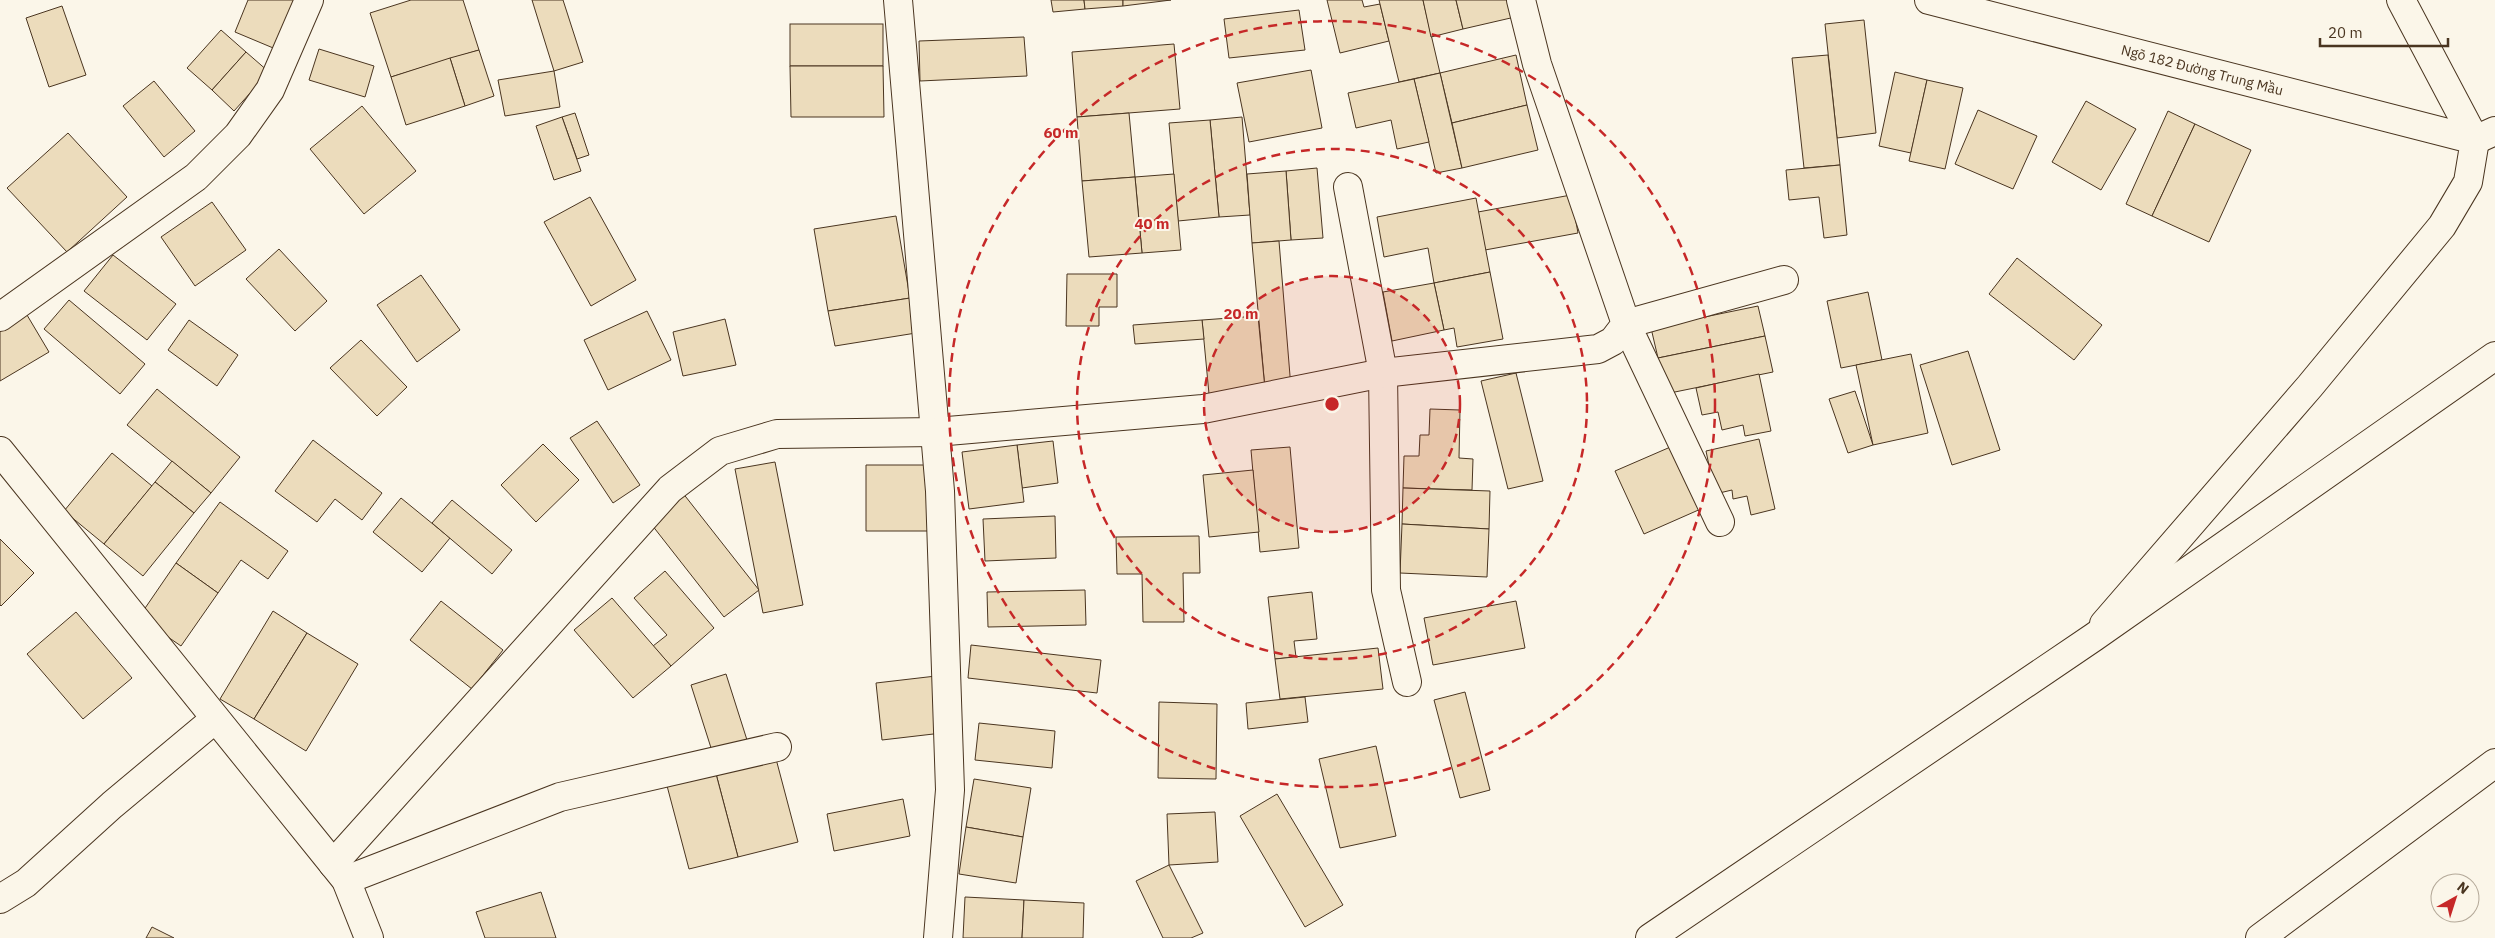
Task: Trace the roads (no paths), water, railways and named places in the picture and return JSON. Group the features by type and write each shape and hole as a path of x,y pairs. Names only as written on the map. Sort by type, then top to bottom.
{"street":[{"path":"0,317 196,177 238,135 270,90 309,0"},
{"path":"898,0 936,432 950,790 938,938"},
{"path":"1521,0 1537,64 1626,324 1720,522"},
{"name":"Ngõ 182 Đường Trung Mầu","path":"1929,0 2485,136"},
{"path":"2094,636 2310,386 2442,226 2468,182 2485,136 2401,0"},
{"path":"1348,187 1383,373 1386,590 1407,682"},
{"path":"339,872 670,489 720,451 777,434 936,432 1203,409 1383,373 1598,349 1613,341 1626,324 1784,280"},
{"path":"1650,938 2094,636 2495,356"},
{"path":"0,451 339,872 369,938"},
{"path":"0,898 26,883 112,805 216,719"},
{"path":"339,872 560,797 777,747"},
{"path":"2260,938 2495,763"}]}
